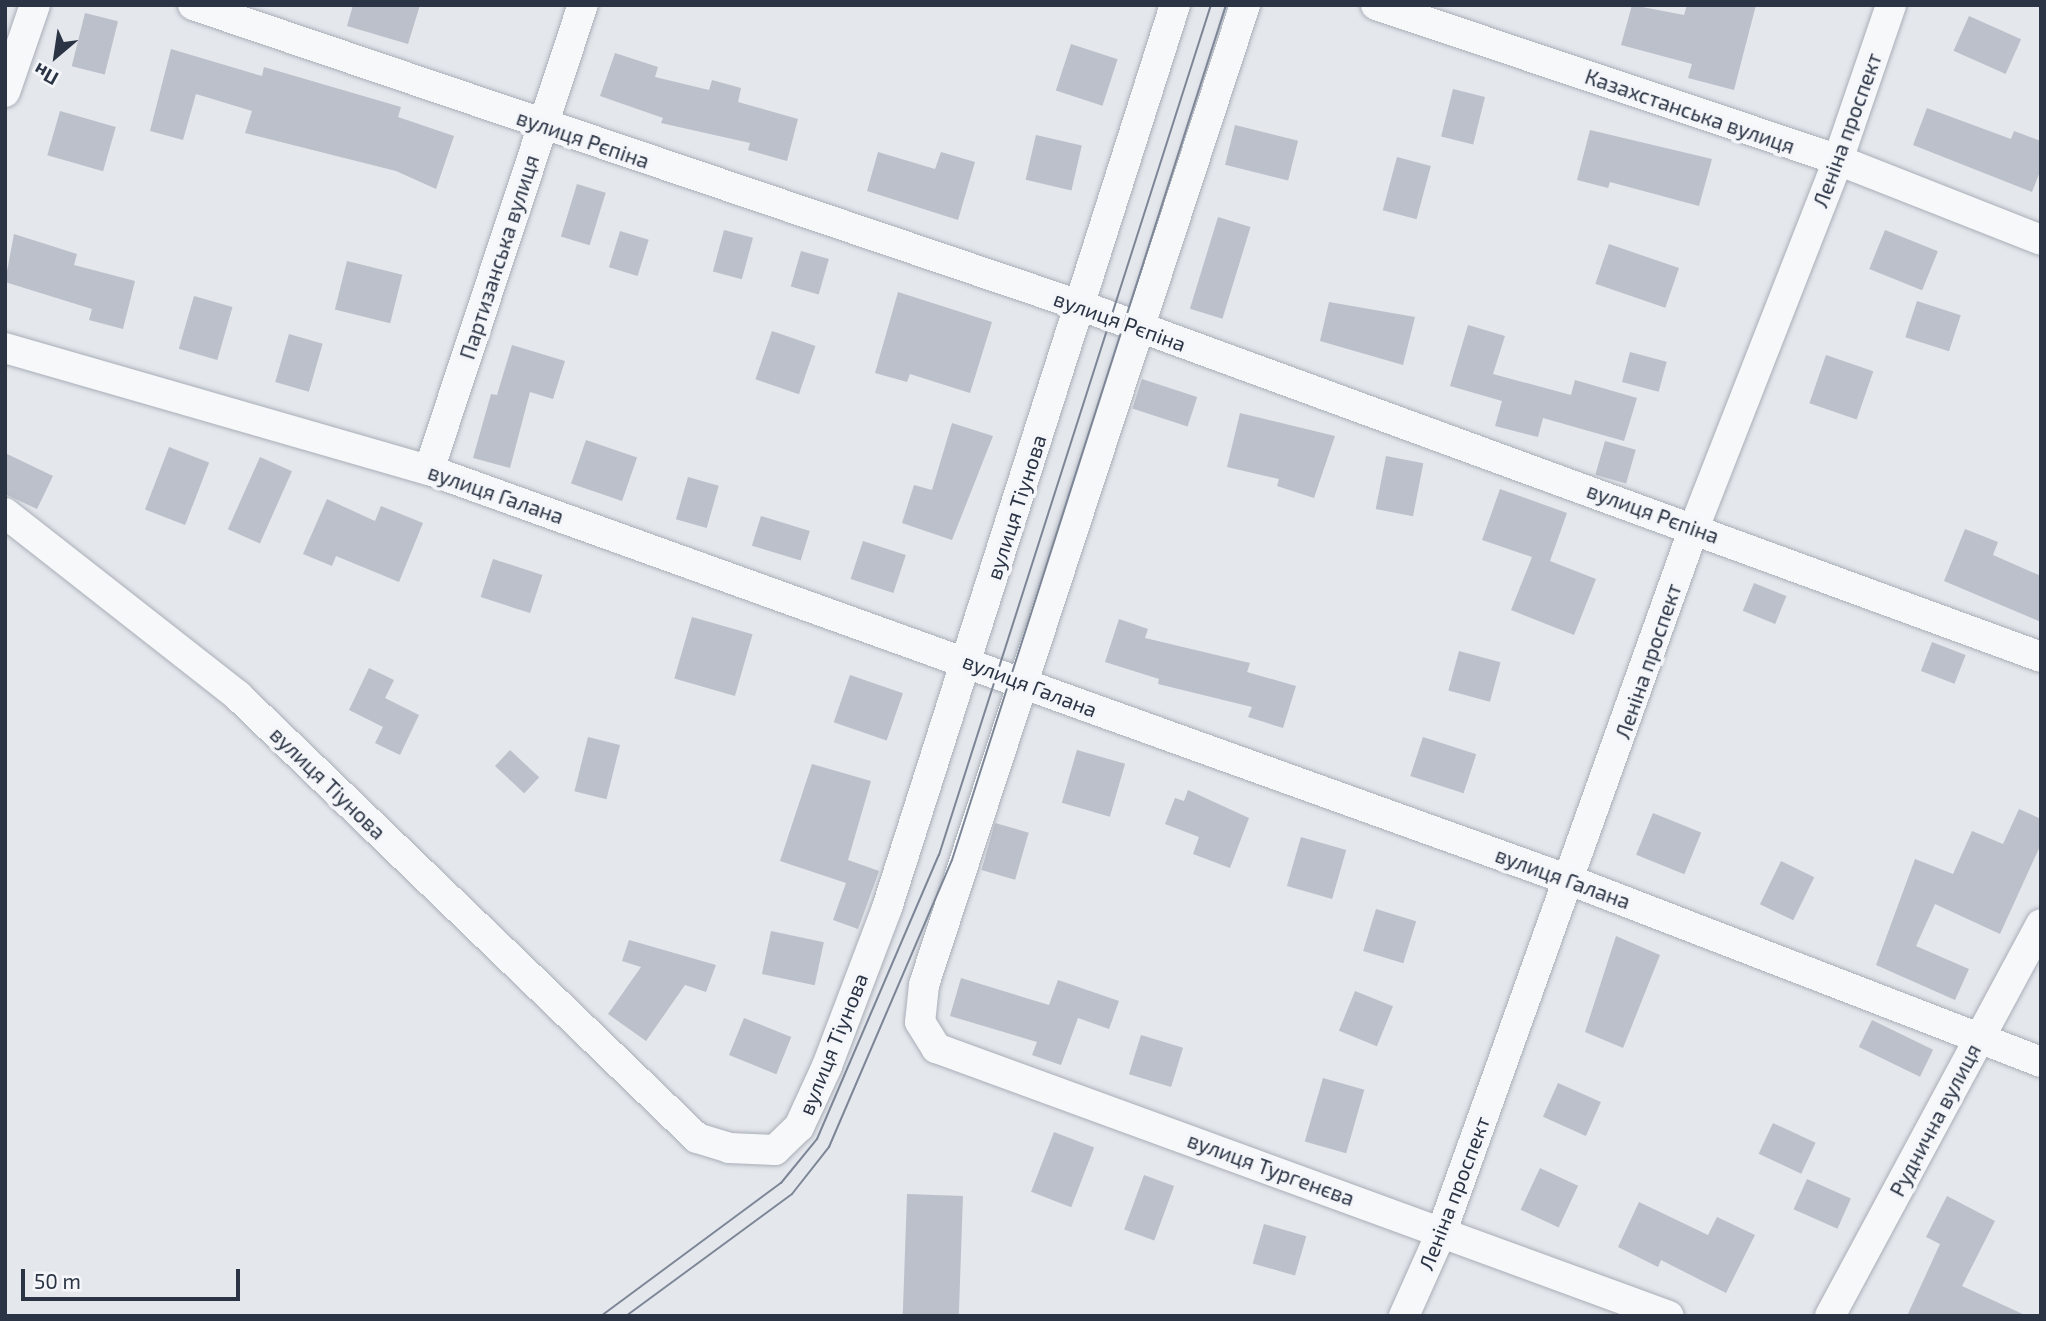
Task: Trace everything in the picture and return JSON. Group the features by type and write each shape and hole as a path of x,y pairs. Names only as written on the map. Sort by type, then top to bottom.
{"street":[{"path":"5,92 35,5"},
{"name":"вулиця Рєпіна","path":"193,5 1082,306 2041,657"},
{"name":"Партизанська вулиця","path":"429,470 583,5"},
{"name":"вулиця Тіунова","path":"5,513 237,696 697,1138 729,1148 775,1150 799,1127 887,908 1082,306 1175,5"},
{"path":"1026,685 1245,5"},
{"name":"Казахстанська вулиця","path":"1376,5 1838,160 2041,240"},
{"name":"Леніна проспект","path":"1404,1316 1442,1231 1572,881 1694,528 1838,160 1891,5"},
{"name":"вулиця Галана","path":"5,348 429,470 1572,881 1981,1036 2041,1062"},
{"name":"вулиця Тургенєва","path":"1026,685 924,985 920,1022 936,1048 1669,1316"},
{"name":"Руднична вулиця","path":"1830,1316 2041,924"}],"building":[{"path":"353,5 420,5 408,44 347,26"},
{"path":"1632,5 1684,15 1687,5 1756,5 1734,90 1688,78 1692,64 1621,45"},
{"path":"85,13 118,21 105,75 72,66"},
{"path":"1969,16 2021,39 2006,74 1954,51"},
{"path":"1071,44 1118,59 1102,106 1056,91"},
{"path":"171,49 262,76 264,67 401,107 398,117 454,136 436,189 396,171 245,133 252,111 196,94 183,140 150,131"},
{"path":"615,53 658,67 655,77 709,90 712,80 741,88 738,102 798,119 787,161 748,150 750,143 661,123 663,118 600,96"},
{"path":"1453,89 1485,97 1473,145 1441,137"},
{"path":"1927,108 2011,139 2014,131 2041,141 2041,169 2032,192 1913,145"},
{"path":"60,111 116,127 103,171 47,155"},
{"path":"1235,125 1298,141 1288,181 1225,165"},
{"path":"1590,130 1712,159 1699,206 1610,182 1608,188 1577,180"},
{"path":"1036,135 1082,146 1071,190 1026,180"},
{"path":"878,152 935,169 941,152 975,162 958,220 867,191"},
{"path":"1397,157 1431,166 1417,219 1383,210"},
{"path":"577,184 606,193 590,245 561,237"},
{"path":"1218,217 1251,227 1222,319 1190,309"},
{"path":"724,230 753,238 742,279 713,272"},
{"path":"1885,230 1938,251 1922,290 1869,269"},
{"path":"620,231 649,240 638,276 609,267"},
{"path":"14,234 77,254 74,265 135,281 123,329 89,320 92,309 5,282"},
{"path":"1609,244 1679,268 1665,308 1595,284"},
{"path":"801,251 829,259 819,295 791,287"},
{"path":"347,261 402,275 390,323 335,310"},
{"path":"898,292 992,322 970,393 910,374 907,382 875,373"},
{"path":"194,296 232,307 217,360 179,349"},
{"path":"1917,301 1961,315 1949,351 1905,337"},
{"path":"1329,302 1415,317 1403,365 1320,341"},
{"path":"1468,325 1505,336 1493,374 1571,395 1575,380 1637,398 1624,441 1543,418 1538,437 1495,426 1502,401 1450,386"},
{"path":"772,331 815,346 799,394 755,379"},
{"path":"289,334 323,344 309,392 275,382"},
{"path":"512,345 565,361 553,399 530,392 510,468 473,458 491,394 497,395"},
{"path":"1630,352 1667,362 1659,392 1622,382"},
{"path":"1826,355 1873,371 1857,419 1809,403"},
{"path":"1142,379 1197,397 1188,426 1132,408"},
{"path":"1240,413 1335,436 1314,498 1277,486 1279,479 1227,467"},
{"path":"952,423 993,436 952,540 902,523 914,485 932,490"},
{"path":"586,440 637,458 622,501 571,483"},
{"path":"1605,441 1636,450 1626,483 1595,475"},
{"path":"169,447 209,462 185,525 145,510"},
{"path":"5,453 53,476 37,509 5,494"},
{"path":"1386,456 1423,463 1413,516 1376,509"},
{"path":"260,457 292,471 260,543 228,529"},
{"path":"688,477 719,486 707,528 676,519"},
{"path":"1500,489 1567,513 1550,561 1596,579 1574,635 1511,610 1532,557 1482,540"},
{"path":"327,499 375,521 381,506 423,523 399,582 336,556 332,566 303,554"},
{"path":"761,516 810,531 801,561 752,546"},
{"path":"1965,529 1998,542 1993,555 2041,576 2041,622 1944,581"},
{"path":"863,541 906,555 893,593 851,579"},
{"path":"493,559 542,575 530,613 481,597"},
{"path":"1754,583 1786,596 1775,624 1743,611"},
{"path":"692,617 753,634 735,696 674,679"},
{"path":"1119,619 1148,629 1145,638 1250,663 1247,672 1296,686 1283,728 1248,717 1252,707 1158,684 1159,679 1105,662"},
{"path":"1932,642 1966,655 1954,684 1921,671"},
{"path":"1459,651 1501,662 1490,702 1448,691"},
{"path":"369,668 394,680 385,698 419,715 400,755 375,743 383,727 349,710"},
{"path":"850,675 903,693 887,741 834,722"},
{"path":"588,737 620,745 606,799 574,791"},
{"path":"1423,737 1476,754 1464,793 1410,776"},
{"path":"510,750 539,777 524,793 495,766"},
{"path":"1077,750 1125,764 1110,817 1062,803"},
{"path":"812,764 871,781 848,860 879,871 858,929 833,920 846,883 780,861"},
{"path":"1188,790 1249,818 1230,868 1193,854 1199,837 1165,824 1175,798 1184,801"},
{"path":"2019,809 2041,819 2041,844 2000,934 1935,904 1916,946 1969,969 1955,1000 1876,965 1915,859 1953,874 1972,831 2003,844"},
{"path":"1653,813 1701,832 1684,874 1636,855"},
{"path":"995,823 1029,833 1015,880 981,870"},
{"path":"1301,837 1346,850 1332,899 1287,886"},
{"path":"1781,861 1814,877 1793,920 1760,904"},
{"path":"1376,909 1416,921 1403,963 1363,951"},
{"path":"771,931 824,942 815,985 762,974"},
{"path":"1616,936 1660,955 1623,1048 1585,1032"},
{"path":"629,940 716,965 706,992 685,985 646,1041 608,1014 641,967 622,961"},
{"path":"961,978 1049,1005 1058,980 1119,1001 1109,1029 1078,1018 1061,1065 1032,1055 1037,1042 950,1016"},
{"path":"1355,991 1393,1006 1377,1046 1339,1031"},
{"path":"744,1018 791,1037 776,1074 729,1055"},
{"path":"1872,1020 1933,1050 1920,1077 1859,1047"},
{"path":"1141,1035 1183,1048 1171,1087 1129,1074"},
{"path":"1323,1078 1364,1090 1346,1153 1305,1141"},
{"path":"1558,1083 1601,1102 1586,1136 1543,1117"},
{"path":"1773,1123 1816,1143 1801,1174 1759,1154"},
{"path":"1054,1132 1094,1147 1071,1207 1031,1192"},
{"path":"1540,1168 1578,1186 1559,1227 1521,1210"},
{"path":"1144,1175 1174,1186 1154,1240 1124,1230"},
{"path":"1807,1179 1851,1199 1837,1229 1794,1209"},
{"path":"907,1194 963,1196 959,1316 903,1316"},
{"path":"1947,1196 1995,1221 1962,1286 2027,1316 1907,1316 1940,1244 1926,1237"},
{"path":"1639,1202 1708,1235 1717,1217 1755,1235 1726,1293 1661,1260 1658,1267 1618,1247"},
{"path":"1264,1224 1306,1236 1295,1276 1253,1263"}],"tram line":[{"path":"601,1316 781,1183 817,1139 939,855 1211,5"},
{"path":"626,1316 792,1194 829,1147 952,860 1226,5"}]}
